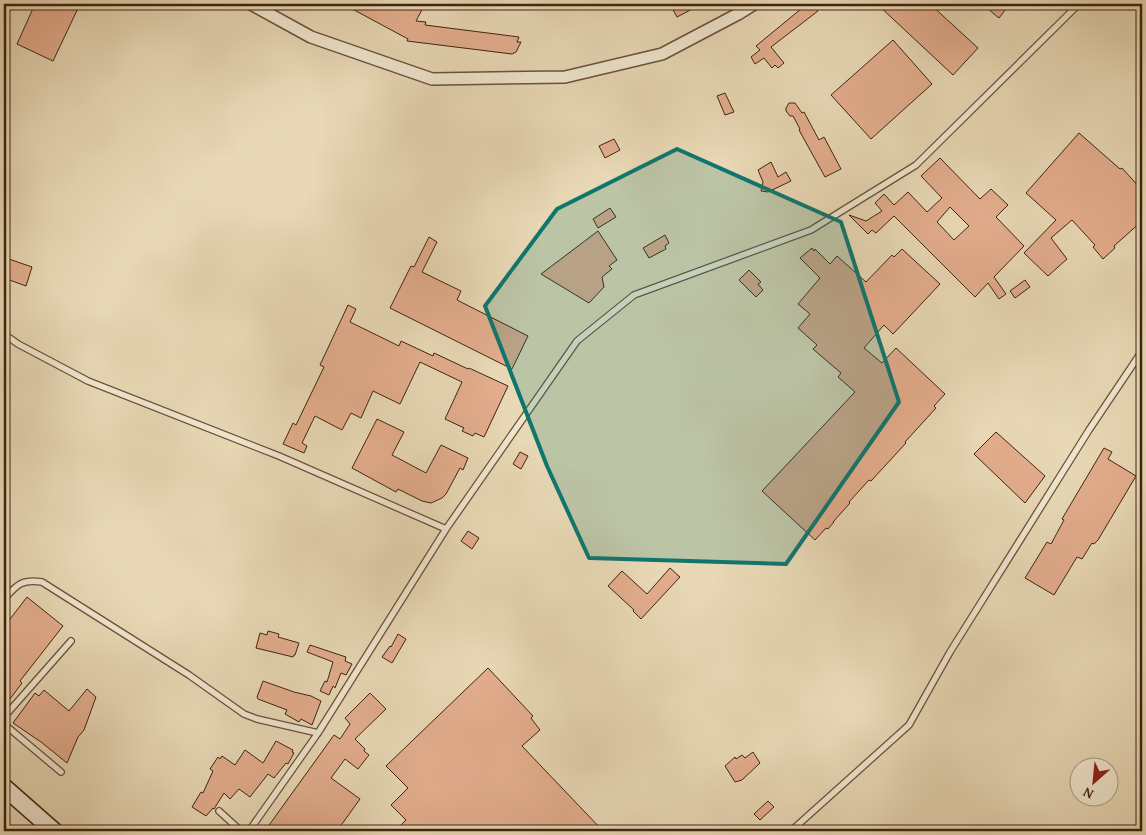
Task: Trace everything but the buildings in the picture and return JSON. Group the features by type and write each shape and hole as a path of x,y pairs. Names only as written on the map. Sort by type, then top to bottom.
{"main road":[{"path":"4,787 54,831"}],"street":[{"path":"251,4 311,37 432,79 564,76 662,54 713,28 754,4"}],"lane":[{"path":"249,831 318,733 446,529 577,342 634,295 811,230 916,165 1079,4"},
{"path":"4,334 18,344 88,381 279,456 446,529"},
{"path":"791,831 909,725 955,644 1089,430 1142,351"},
{"path":"4,599 17,584 31,580 42,582 188,675 244,714 318,733"},
{"path":"4,717 71,641"},
{"path":"4,724 61,772"},
{"path":"219,811 242,831"}],"highlighted area":[{"path":"677,149 841,222 899,402 786,564 589,558 547,466 485,306 557,209"}]}
